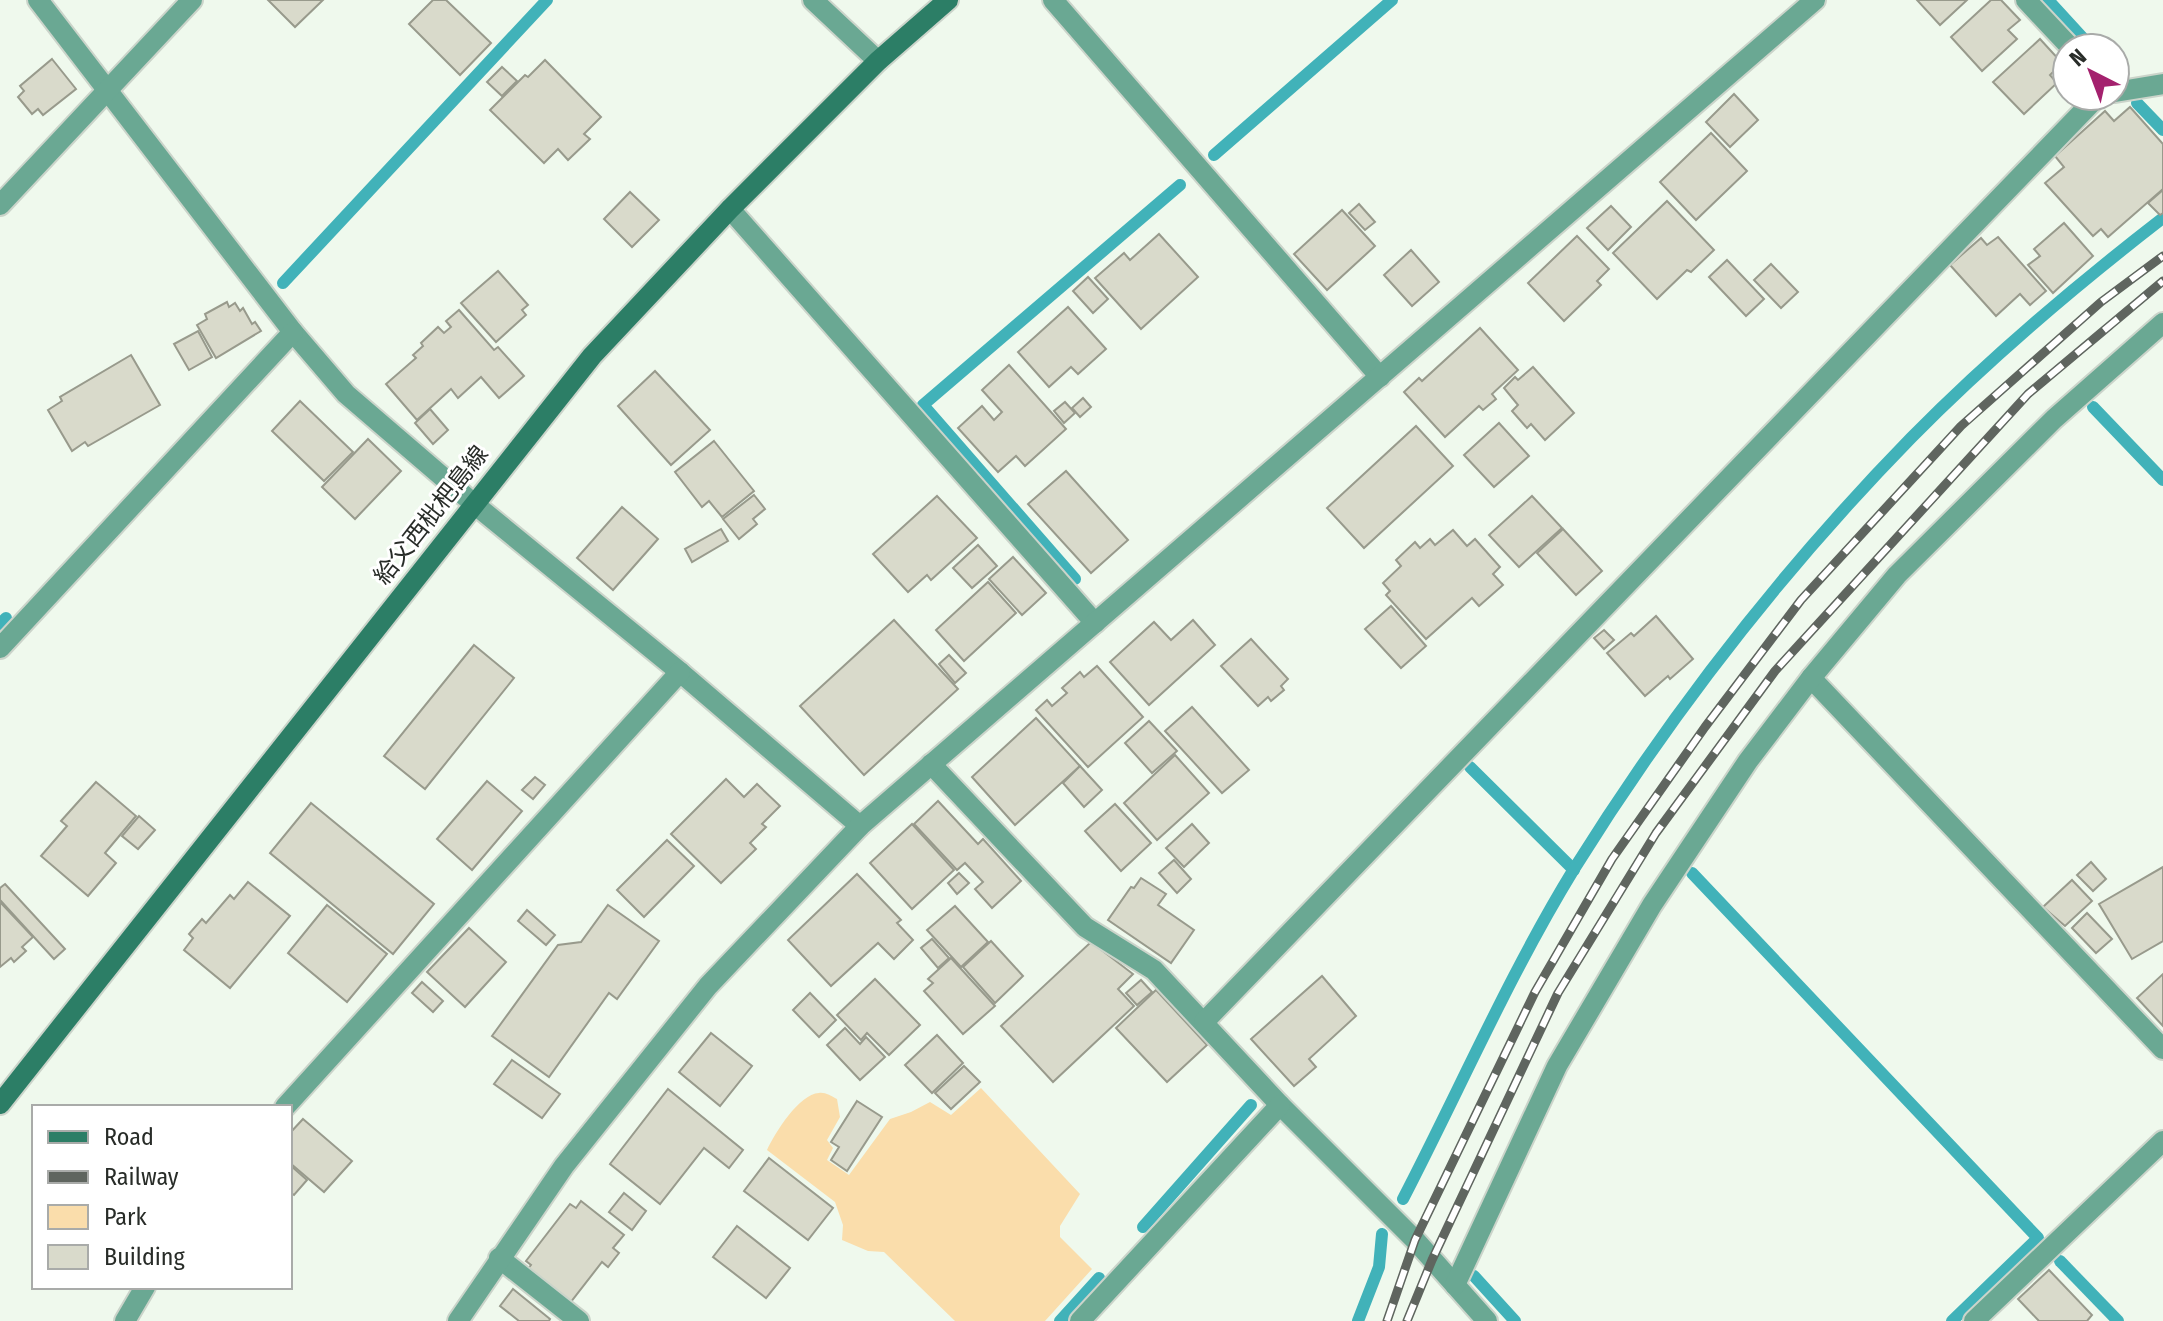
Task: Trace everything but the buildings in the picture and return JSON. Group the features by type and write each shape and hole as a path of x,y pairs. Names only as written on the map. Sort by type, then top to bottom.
{"main road":[{"name":"給父西枇杷島線","path":"0,1104 592,356 730,209 878,61 948,0"}],"street":[{"path":"38,0 293,332 346,394 860,826"},
{"path":"0,205 192,0"},
{"path":"813,0 878,61"},
{"path":"1053,0 1380,377"},
{"path":"458,1321 564,1166 708,986 860,826 1815,0"},
{"path":"2026,0 2056,32"},
{"path":"2131,89 2163,84"},
{"path":"1204,1022 2083,112"},
{"path":"730,209 1095,623"},
{"path":"1455,1285 1557,1066 1652,905 1748,761 1811,678 1897,575 2054,419 2163,323"},
{"path":"0,648 293,332"},
{"path":"287,1105 680,672"},
{"path":"1811,678 2163,1049"},
{"path":"931,764 1085,927 1154,970 1280,1105 1415,1240 1487,1321"},
{"path":"1080,1321 1280,1105"},
{"path":"1974,1321 2163,1141"},
{"path":"499,1258 579,1321"},
{"path":"125,1321 144,1289"}],"green space":[{"path":"981,1088 1080,1194 1060,1226 1060,1237 1092,1269 1045,1321 955,1321 884,1252 868,1251 842,1240 843,1225 835,1202 767,1150 796,1107 811,1095 826,1094 837,1099 840,1117 827,1140 833,1148 827,1160 849,1175 890,1119 930,1102 951,1115"}],"waterway":[{"path":"283,283 547,0"},
{"path":"1214,155 1392,0"},
{"path":"2048,0 2077,32"},
{"path":"2137,103 2163,130"},
{"path":"1075,579 923,405 1180,185"},
{"path":"1403,1199 1550,909 1649,755 1731,644 1818,539 1911,438 2033,324 2163,218"},
{"path":"2093,407 2163,480"},
{"path":"0,624 6,618"},
{"path":"1470,767 1574,870"},
{"path":"1692,873 2038,1238 1952,1321"},
{"path":"1143,1227 1251,1105"},
{"path":"1358,1321 1379,1267 1382,1234"},
{"path":"2060,1261 2118,1321"},
{"path":"1474,1276 1515,1321"},
{"path":"1060,1321 1099,1278"}],"railway":[{"path":"1387,1321 1415,1240 1535,992 1612,859 1705,727 1801,600 1961,426 2101,302 2163,256"},
{"path":"1407,1321 1432,1260 1558,993 1656,833 1775,671 2028,394 2163,281"}]}
